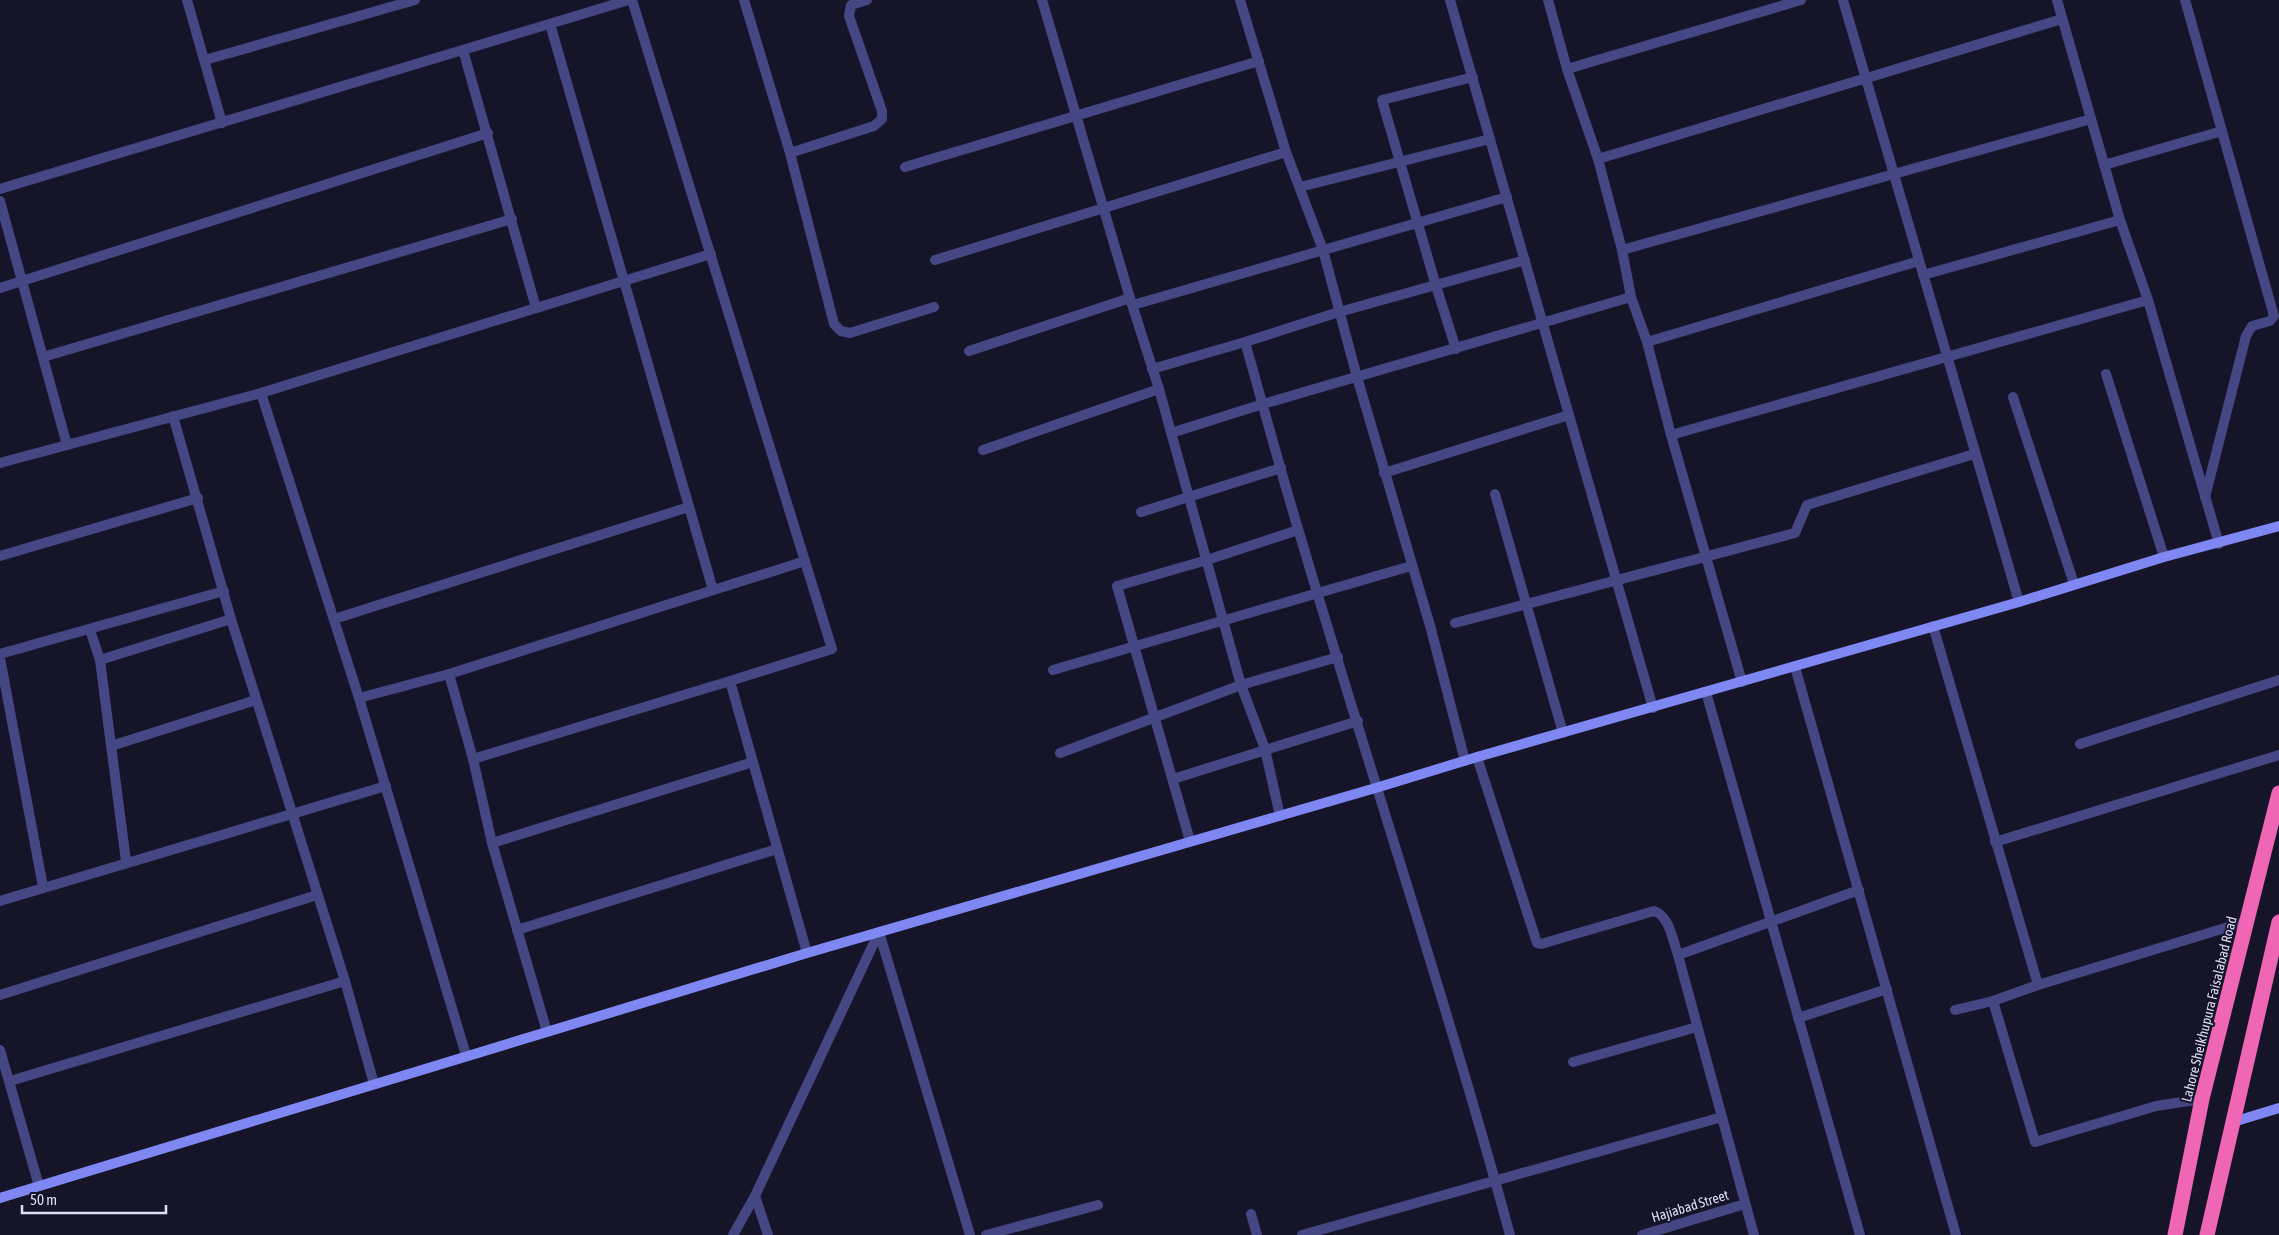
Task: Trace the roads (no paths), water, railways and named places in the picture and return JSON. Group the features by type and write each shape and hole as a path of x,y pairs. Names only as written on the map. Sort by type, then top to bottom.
{"highway":[{"name":"Lahore Sheikhupura Faisalabad Road","path":"2175,1235 2202,1099 2279,793"},
{"path":"2207,1235 2279,922"}],"street":[{"path":"188,0 222,123"},
{"path":"205,60 415,0"},
{"path":"0,189 631,0 832,649 473,759"},
{"path":"744,0 790,153 834,324 841,331 850,333 934,307"},
{"path":"790,153 874,126 882,119 882,111 849,16 852,5 867,0"},
{"path":"1042,0 1131,302 1159,389 1225,620 1241,685 1266,749 1280,816"},
{"path":"1240,0 1286,152 1323,250 1384,473 1431,629 1465,761"},
{"path":"1450,0 1653,708"},
{"path":"1548,0 1567,69 1598,159 1622,250 1631,297 1647,342 1671,436 1742,682"},
{"path":"1567,69 1801,0"},
{"path":"1842,0 2019,602"},
{"path":"2057,0 2120,220 2148,300 2219,544"},
{"path":"2185,0 2274,316 2270,321 2252,326 2246,336 2205,498"},
{"path":"1598,159 2062,18"},
{"path":"550,24 713,590"},
{"path":"463,50 536,308"},
{"path":"905,167 1259,61"},
{"path":"1456,349 1382,100 1472,77"},
{"path":"1622,250 2091,119"},
{"path":"2104,165 2222,131"},
{"path":"0,288 488,134"},
{"path":"1300,188 1490,139"},
{"path":"935,260 1286,152"},
{"path":"969,351 1131,302 1418,224 1506,197"},
{"path":"0,201 67,445"},
{"path":"43,357 512,219"},
{"path":"1923,275 2120,220"},
{"path":"0,463 261,393 711,254"},
{"path":"1152,369 1246,342 1339,312 1525,260"},
{"path":"1647,342 1919,261"},
{"path":"1171,433 1263,404 1631,297"},
{"path":"1671,436 2148,300"},
{"path":"1246,342 1298,530 1379,787 1510,1235"},
{"path":"2106,374 2164,557"},
{"path":"983,450 1159,389"},
{"path":"261,393 359,698 466,1054"},
{"path":"2012,397 2074,584"},
{"path":"1384,473 1569,415"},
{"path":"173,416 198,498 231,619 345,981 374,1084"},
{"path":"1455,623 1795,533 1807,505 1974,454"},
{"path":"1141,512 1282,468"},
{"path":"1495,494 1563,733"},
{"path":"0,556 198,498"},
{"path":"334,619 689,507"},
{"path":"0,1198 374,1084 466,1054 547,1032 807,952 1280,816 1477,756 1653,708 2019,602 2164,557 2219,544 2279,526"},
{"path":"1190,841 1136,646 1117,586 1207,560 1298,530"},
{"path":"359,698 448,674 805,561"},
{"path":"1053,670 1411,566"},
{"path":"0,654 224,591"},
{"path":"100,660 231,619"},
{"path":"1933,626 2038,985"},
{"path":"90,630 100,660 126,862"},
{"path":"1060,753 1241,685 1338,657"},
{"path":"0,658 43,888"},
{"path":"1795,667 1956,1235"},
{"path":"448,674 473,759 492,843 547,1032"},
{"path":"2080,744 2279,680"},
{"path":"730,681 807,952"},
{"path":"1706,692 1860,1235"},
{"path":"111,746 256,700"},
{"path":"1173,780 1358,721"},
{"path":"1995,842 2279,755"},
{"path":"1477,756 1537,943 1541,944 1654,911 1660,912 1665,918 1678,954 1754,1235"},
{"path":"492,843 753,762"},
{"path":"0,901 386,786"},
{"path":"517,930 777,849"},
{"path":"1678,954 1772,923 1859,890"},
{"path":"0,995 317,894"},
{"path":"1955,1010 1993,1001 2038,985 2248,921"},
{"path":"733,1235 755,1196 879,932"},
{"path":"879,932 970,1235"},
{"path":"10,1081 345,981"},
{"path":"1798,1018 1887,990"},
{"path":"1993,1001 2035,1142 2156,1106 2202,1099"},
{"path":"1573,1062 1697,1027"},
{"path":"0,1050 39,1186"},
{"path":"2233,1122 2279,1108"},
{"path":"1302,1235 1722,1117"},
{"path":"755,1196 768,1235"},
{"name":"Hajiabad Street","path":"1642,1235 1745,1204"},
{"path":"986,1235 1098,1205"},
{"path":"1251,1214 1257,1235"}]}
